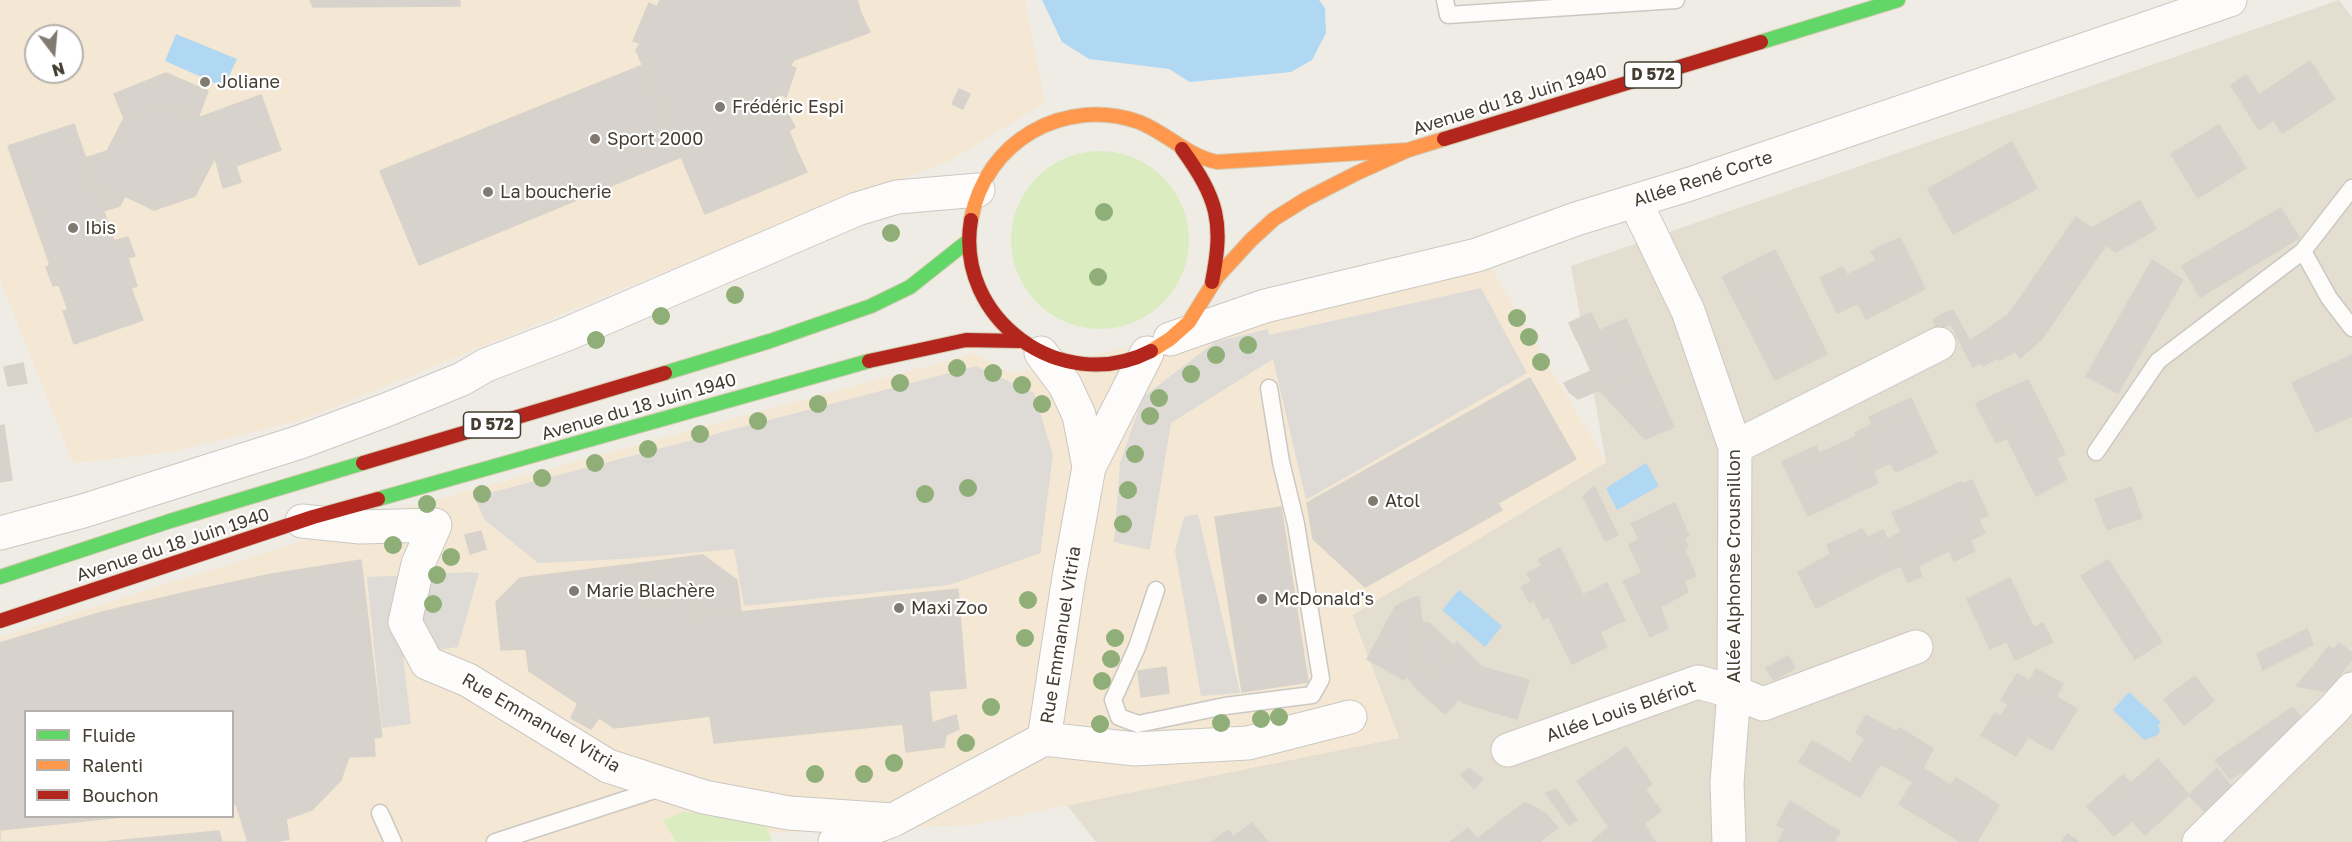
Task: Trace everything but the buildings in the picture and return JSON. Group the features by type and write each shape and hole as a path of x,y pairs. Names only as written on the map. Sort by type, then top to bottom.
{"main road":[{"name":"Avenue du 18 Juin 1940","path":"1212,282 1273,220 1340,182 1408,150 1898,0"},
{"name":"Avenue du 18 Juin 1940","path":"1030,347 992,313 975,279 968,241 970,215 978,190 1000,156 1032,130 1070,116 1111,115 1149,126 1182,149 1210,161 1245,161 1334,153 1408,150"},
{"name":"Avenue du 18 Juin 1940","path":"0,621 302,521 888,356 966,340 1030,347 1076,363 1112,364 1158,346 1195,314 1212,282 1220,248 1217,212 1204,178 1182,149"},
{"name":"Avenue du 18 Juin 1940","path":"0,577 171,521 781,338 871,306 910,287 968,241"}],"street":[{"name":"Allée René Corte","path":"1158,346 1264,306 1477,255 1576,219 2230,0"},
{"path":"0,533 106,504 328,432 462,379 486,365 567,334 857,209 897,197 978,190"},
{"name":"Allée Alphonse Crousnillon","path":"1635,201 1688,311 1735,447 1734,692 1727,783 1729,842"},
{"path":"1735,447 1939,344"},
{"path":"1089,467 1158,346"},
{"path":"1030,347 1065,385 1079,415 1089,467"},
{"name":"Rue Emmanuel Vitria","path":"302,521 360,527 435,525 418,564 405,622 427,663 468,680 608,766 704,797 789,813 893,820 1044,739 1089,467"},
{"name":"Allée Louis Blériot","path":"1508,750 1698,682 1734,692 1763,704 1916,647"},
{"path":"2199,842 2333,710 2352,688"},
{"path":"1044,739 1135,749 1248,743 1350,717"},
{"path":"835,842 893,820"}],"lane":[{"path":"1445,0 1448,15 1676,0"},
{"path":"2096,452 2158,361 2303,251 2352,188"},
{"path":"2303,251 2329,298 2352,328"},
{"path":"1156,590 1137,647 1113,699 1119,717 1138,724 1225,706 1312,695 1321,679 1296,524 1281,462 1269,388"},
{"path":"495,842 668,786"},
{"path":"381,813 393,842"}],"shaded area":[{"path":"0,0 1025,0 1045,103 950,161 706,255 305,419 171,452 73,463 0,280"},
{"path":"2339,0 2352,17 2352,842 1096,842 1067,805 1399,738 1352,615 1606,462 1571,266"},
{"path":"1489,264 1606,462 1352,615 1399,738 971,825 687,836 671,842 0,842 0,637 408,507 975,353 1011,374"},
{"path":"1481,288 1527,373 1306,500 1273,359 1171,423 1150,550 1114,542 1120,463 1143,397 1215,342 1268,329 1269,335"},
{"path":"976,366 1034,393 1053,455 1041,553 949,585 744,606 734,549 624,559 538,563 485,520 474,497"},
{"path":"1198,514 1240,693 1201,696 1175,551 1184,517"},
{"path":"479,573 458,647 403,655 411,724 382,728 367,577"}],"green space":[{"path":"1100,151 1134,158 1163,177 1182,206 1189,240 1182,274 1163,303 1134,322 1100,329 1066,322 1037,303 1018,274 1011,240 1018,206 1037,177 1066,158"},
{"path":"683,812 762,817 772,841 676,842 663,820"}],"water":[{"path":"1042,0 1319,0 1325,8 1326,33 1312,60 1291,72 1190,82 1169,69 1089,59 1062,42"},
{"path":"176,34 237,59 224,87 165,61"},
{"path":"1646,463 1659,486 1617,510 1606,488"},
{"path":"1459,590 1502,626 1485,647 1442,610"},
{"path":"2129,692 2161,722 2158,725 2160,730 2158,735 2144,740 2113,710"}],"traffic: fast":[{"path":"1761,42 1898,0"},
{"path":"665,373 770,341 871,306 910,287 968,241"},
{"path":"378,499 869,361"},
{"path":"0,577 170,521 363,463"}],"traffic: slow":[{"path":"971,220 979,192 993,168 1011,147 1032,132 1057,121 1083,115 1111,116 1139,122 1196,155 1217,162 1408,150"},
{"path":"1151,351 1170,339 1189,322 1217,277 1274,219 1306,199 1357,173 1408,150 1444,139"}],"traffic: jam":[{"path":"1444,139 1761,42"},
{"path":"1182,149 1204,182 1215,212 1217,243 1212,282"},
{"path":"971,220 970,256 979,289 997,317 1021,340 1050,356 1083,364 1117,363 1151,351"},
{"path":"869,361 966,340 1019,341"},
{"path":"363,463 665,373"},
{"path":"0,621 313,517 378,499"}],"place":[{"name":"Joliane","path":"205,82"},
{"name":"Frédéric Espi","path":"720,107"},
{"name":"Sport 2000","path":"595,139"},
{"name":"La boucherie","path":"488,192"},
{"name":"Ibis","path":"73,228"},
{"name":"Atol","path":"1373,501"},
{"name":"Marie Blachère","path":"574,591"},
{"name":"McDonald's","path":"1262,599"},
{"name":"Maxi Zoo","path":"899,608"}]}
